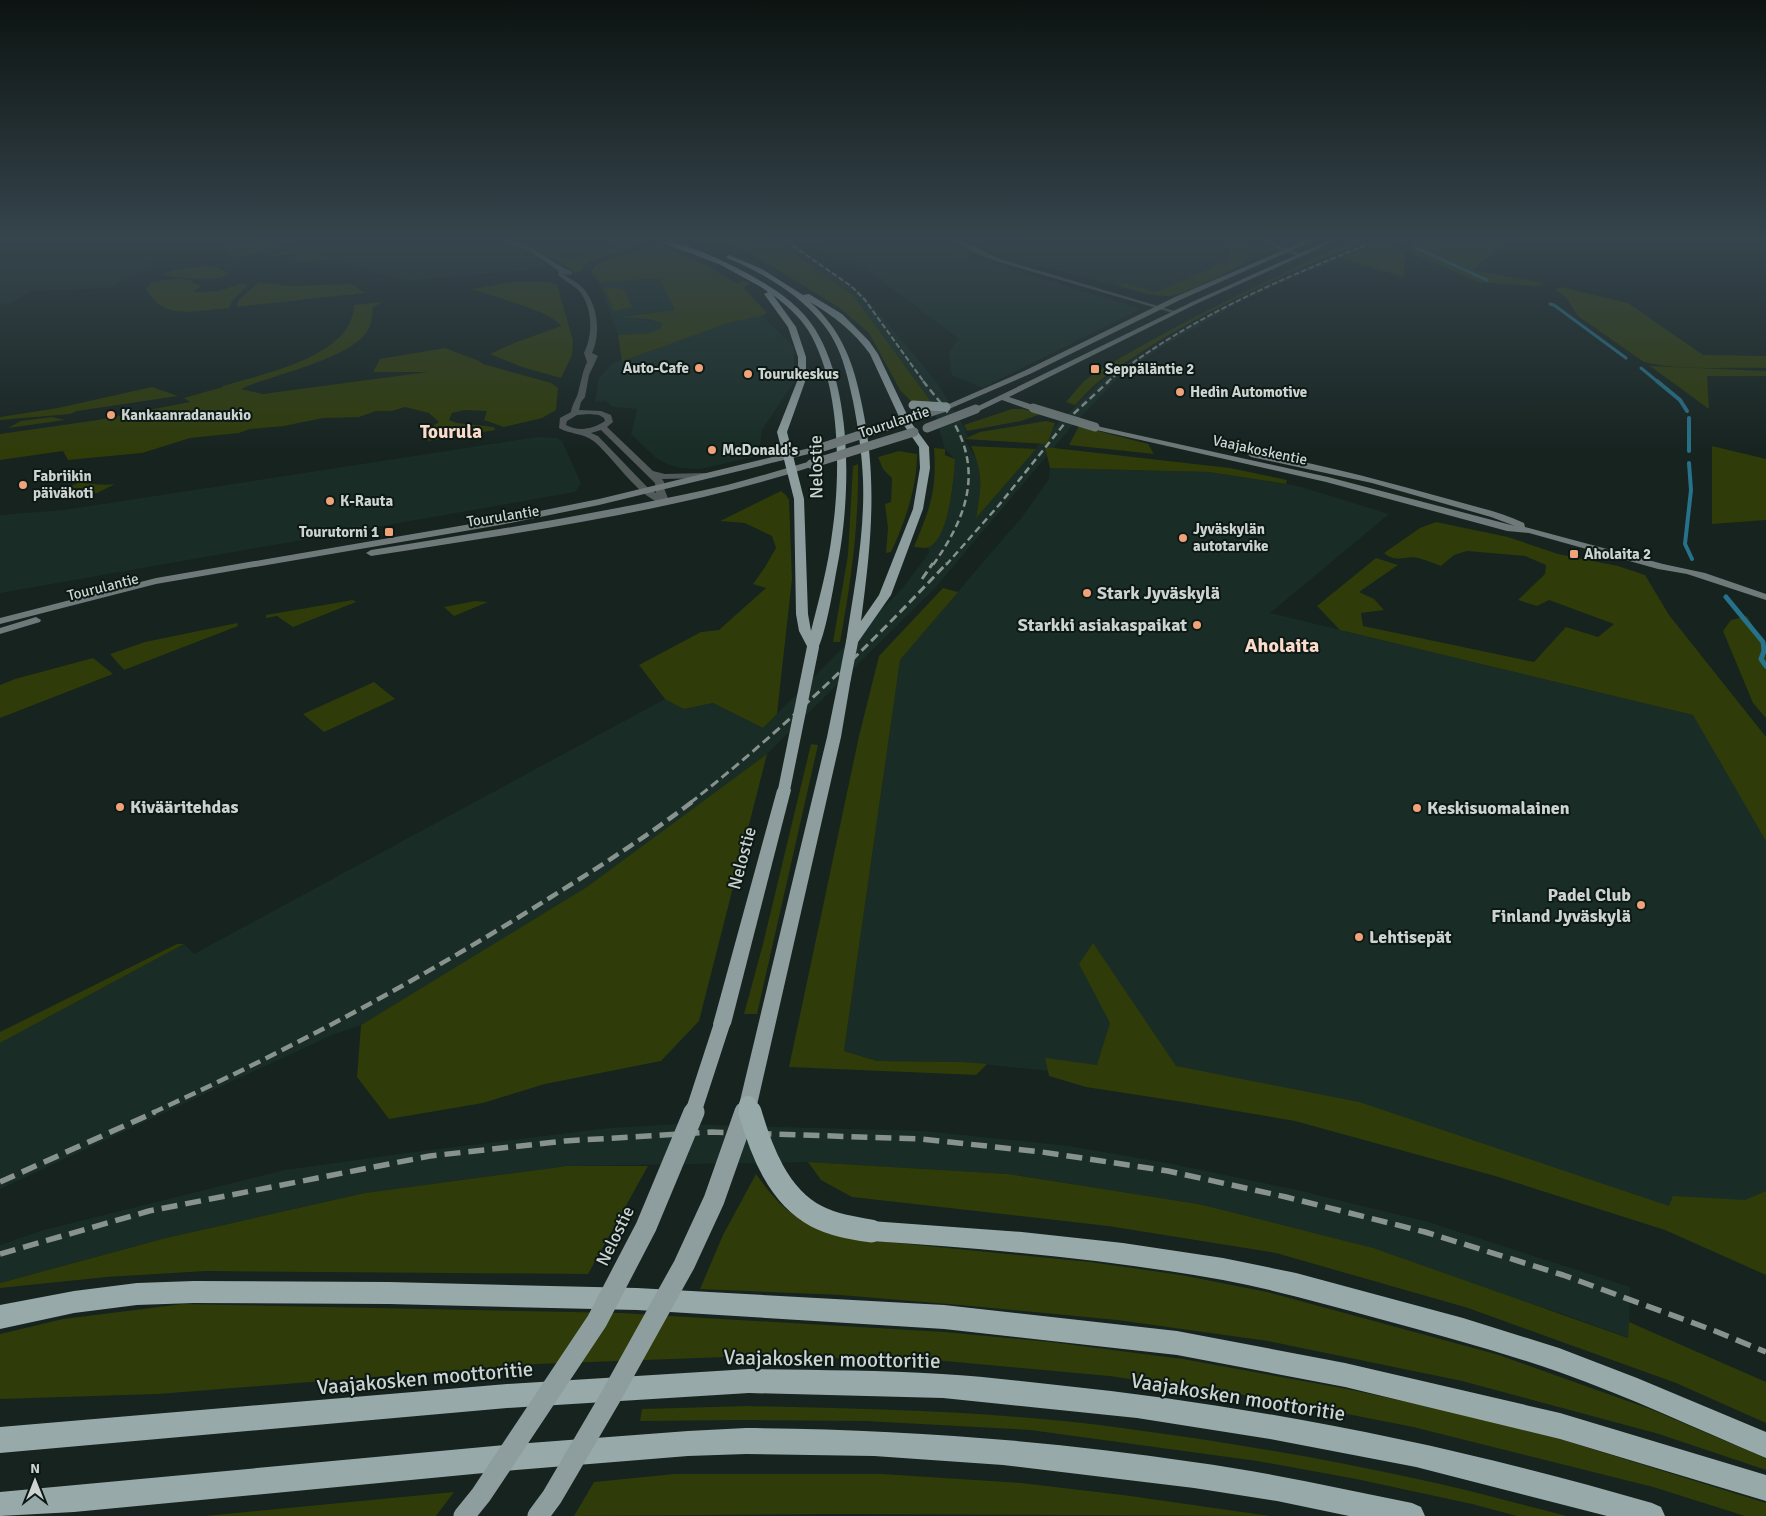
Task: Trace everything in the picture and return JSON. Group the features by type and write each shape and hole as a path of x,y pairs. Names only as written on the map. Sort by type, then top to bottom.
{"highway":[{"path":"780,312 792,327 802,357 802,379 782,432 799,499 802,614 806,631 813,647"},
{"name":"Nelostie","path":"464,1516 481,1494 597,1321 646,1227 690,1123 722,1024 784,790 838,534 841,491 838,423 833,388 829,372 811,328 796,312"},
{"path":"538,1516 552,1497 648,1332 701,1230 722,1178 748,1105 834,737 852,642 859,592 864,554 868,490 861,420 853,378 838,339 816,312"},
{"path":"833,312 859,335 874,354 906,421 924,447 925,472 918,509 885,595 852,642"},
{"path":"897,401 913,405 946,407"},
{"path":"748,1105 762,1149 793,1198 803,1208 822,1219 846,1227 871,1231 981,1238 1077,1248 1180,1261 1275,1279 1430,1320 1558,1360 1666,1401 1766,1444"},
{"path":"0,1317 74,1302 137,1294 233,1292 389,1293 637,1299 944,1317 1177,1343 1345,1375 1560,1426 1766,1488"},
{"name":"Vaajakosken moottoritie","path":"0,1440 506,1396 749,1381 943,1386 1137,1406 1270,1426 1416,1454 1574,1493 1652,1516"},
{"path":"0,1505 108,1498 474,1460 744,1441 883,1444 1044,1456 1260,1485 1412,1516"}],"main road":[{"name":"Tourulantie","path":"0,621 156,580 500,522 600,502 705,476 790,458 971,398 1092,342 1151,312"},
{"name":"Tourulantie","path":"0,631 107,601 208,578 519,529 664,501 791,471 914,432 1003,398 1174,312"},
{"name":"Vaajakoskentie","path":"996,387 1098,424 1341,472 1513,521 1530,530"},
{"name":"Vaajakoskentie","path":"986,391 1033,408 1328,480 1507,528 1530,530 1662,567 1690,578 1766,597"}],"street":[{"path":"588,404 582,383 590,361 597,353 593,346 595,328 591,312"},
{"path":"576,413 577,401 588,404 608,417 609,422 602,427 580,431"},
{"path":"588,404 576,413 566,417 561,423 566,428 580,431 595,438 643,485 646,491 664,501"},
{"path":"602,427 660,482 659,488 664,501"},
{"path":"651,473 677,478 705,476"}],"shaded area":[{"path":"610,312 661,312 625,316 662,323 661,328 650,333 618,335"},
{"path":"865,312 878,312 938,384 962,424 968,436 964,439 979,463 981,487 976,517 1059,422 1104,379 1213,312 1224,312 1164,346 1123,373 1072,426 935,588 767,754 588,887 361,1025 332,1035 0,1189 0,1043 184,944 194,954 665,699 684,709 713,703 763,728 902,589 929,553 928,548 946,519 952,491 955,459 945,449 932,403"},
{"path":"923,312 1135,312 982,388 952,375 949,352 959,339"},
{"path":"762,316 794,347 794,382 762,430 760,445 753,457 700,469 681,468 667,464 656,458 631,434 637,409 613,407 605,401 595,402 599,378 613,363 731,322"},
{"path":"538,437 557,438 562,441 581,483 575,492 0,593 0,515 64,510"},
{"path":"1050,468 1209,472 1298,486 1389,514 1270,613 1693,715 1766,795 1766,1256 1312,1118 1127,1079 963,1062 877,1061 844,1051 900,660 1020,520 1049,479"},
{"path":"678,1124 924,1131 1068,1146 1167,1163 1297,1190 1428,1222 1630,1287 1629,1338 1557,1312 1198,1204 1008,1174 808,1162 567,1166 365,1193 166,1238 0,1283 0,1245 44,1230 285,1170 609,1128"}],"green space":[{"path":"353,312 373,312 370,326 362,337 349,347 312,364 241,389 263,394 428,372 373,372 380,359 445,348 483,364 551,383 558,388 556,410 542,418 504,427 484,420 487,411 464,410 452,413 449,420 457,423 494,427 495,430 428,441 425,431 439,422 429,413 405,407 392,411 376,411 359,417 323,418 284,426 250,429 239,433 190,438 142,453 68,460 63,451 0,460 0,434 98,420 190,402 184,398 260,376 303,360 339,338 350,323"},
{"path":"538,312 565,312 573,341 572,355 561,378 522,367 490,354 561,326 546,315"},
{"path":"662,312 767,313 762,316 731,322 622,361 618,335 650,333 661,328 662,323 648,319 622,317"},
{"path":"844,312 865,312 932,403 911,401 900,390 869,333"},
{"path":"1207,312 1211,312 1136,355 1106,376 1075,405 1066,402 1084,381 1092,375 1155,338"},
{"path":"1575,312 1641,312 1703,355 1766,356 1766,368 1689,368 1644,362 1578,316"},
{"path":"1650,366 1766,371 1766,376 1707,376 1709,409"},
{"path":"152,387 178,396 77,411 70,414 0,420 0,417 58,408"},
{"path":"1012,409 1023,409 1041,414 1021,421 967,431 964,425"},
{"path":"52,417 65,420 8,428 21,421"},
{"path":"1046,421 1055,423 1047,444 964,439 980,432"},
{"path":"1079,426 1148,444 1154,454 1069,445"},
{"path":"971,446 1036,449 976,518 980,473"},
{"path":"1712,446 1766,459 1766,520 1712,524"},
{"path":"1045,447 1230,468 1287,480 1286,484 1209,472 1050,468"},
{"path":"934,448 945,449 945,455 955,459 949,507 946,520 936,541 927,548 914,547 931,499 935,463"},
{"path":"899,451 917,454 915,479 901,529 891,552 886,553 888,528 885,504 891,502 892,478 883,469 878,457"},
{"path":"858,464 856,531 851,575 840,642 833,642 848,555 853,466"},
{"path":"78,483 115,484 97,493 67,496 63,489"},
{"path":"781,491 789,500 792,579 777,714 763,728 713,703 684,709 665,699 639,665 701,632 719,630 766,588 753,584 776,548 772,536 745,523 720,521"},
{"path":"1436,522 1508,537 1558,554 1618,566 1645,575 1669,615 1766,737 1766,841 1693,715 1340,630 1317,606 1376,558 1398,565 1359,592 1374,599 1384,610 1361,613 1363,626 1534,662 1566,627 1598,637 1614,624 1549,600 1537,606 1518,600 1545,574 1546,565 1525,556 1467,551 1454,555 1441,566 1418,558 1397,559 1384,553 1420,528"},
{"path":"943,588 958,592 900,660 844,1051 877,1061 987,1064 976,1075 789,1067 859,736 879,656"},
{"path":"353,600 356,602 293,627 277,616 266,618 266,615"},
{"path":"475,601 488,602 454,616 444,607"},
{"path":"1747,616 1766,649 1766,718 1753,703 1723,631 1731,620"},
{"path":"237,623 238,626 124,670 110,654 145,642"},
{"path":"93,658 113,674 0,718 0,685 15,679"},
{"path":"374,682 395,699 324,732 303,714"},
{"path":"811,744 818,745 757,1014 744,1014 763,944"},
{"path":"767,754 699,1021 661,1061 545,1084 483,1103 389,1119 357,1077 361,1025 587,887"},
{"path":"1093,943 1176,1066 1359,1102 1669,1206 1673,1196 1745,1200 1766,1191 1766,1275 1665,1230 1495,1176 1295,1121 1086,1087 1049,1076 1045,1058 1097,1065 1110,1023 1079,964"},
{"path":"177,944 184,944 0,1043 0,1032"},
{"path":"808,1162 1008,1174 1198,1204 1373,1248 1628,1338 1629,1322 1766,1382 1766,1423 1676,1383 1468,1308 1276,1253 1108,1226 852,1197 821,1180"},
{"path":"567,1166 648,1166 588,1274 206,1271 107,1277 0,1288 0,1283 166,1238 365,1193"},
{"path":"756,1174 775,1198 794,1215 817,1228 847,1238 1090,1262 1181,1275 1267,1292 1499,1355 1650,1409 1763,1457 1766,1459 1766,1470 1659,1434 1462,1381 1268,1341 1117,1320 960,1305 840,1295 700,1289 723,1235"},
{"path":"183,1304 621,1313 945,1332 1050,1342 1183,1359 1347,1389 1454,1412 1563,1440 1766,1503 1766,1516 1745,1516 1653,1487 1413,1427 1271,1399 1109,1376 945,1361 753,1356 537,1364 158,1394 0,1399 0,1334 63,1319"},
{"path":"748,1406 982,1414 1122,1428 1232,1444 1341,1463 1452,1487 1567,1516 1517,1516 1472,1504 1356,1479 1257,1461 1030,1430 865,1421 640,1421 642,1409"},
{"path":"674,1474 882,1474 1021,1483 1123,1495 1270,1516 837,1514 574,1516 594,1482"},
{"path":"454,1492 436,1516 205,1516"}],"waterway":[{"path":"1563,312 1626,358"},
{"path":"1641,368 1658,382"},
{"path":"1657,381 1680,400 1687,411"},
{"path":"1689,418 1689,451"},
{"path":"1689,463 1691,490 1685,544 1692,559"},
{"path":"1726,597 1763,642 1764,651 1761,659 1766,666"}],"railway":[{"path":"873,312 924,382"},
{"path":"1107,382 1170,338 1217,312"},
{"path":"923,381 955,425 968,462 969,480 961,515 933,565"},
{"path":"946,565 999,505 1069,418 1109,381"},
{"path":"922,579 933,563"},
{"path":"690,803 724,776 823,688 947,563"},
{"path":"152,1113 298,1042 440,964 593,870 692,802"},
{"path":"0,1182 155,1112"},
{"path":"0,1254 149,1211 430,1156 565,1141 712,1132 921,1139 1042,1152 1168,1171 1286,1197 1425,1232 1563,1275 1715,1331 1766,1352"}],"place":[{"name":"Auto-Cafe","path":"699,368"},
{"name":"Seppäläntie 2","path":"1095,369"},
{"name":"Tourukeskus","path":"748,374"},
{"name":"Hedin Automotive","path":"1180,392"},
{"name":"Kankaanradanaukio","path":"111,415"},
{"name":"McDonald's","path":"712,450"},
{"name":"Fabriikin päiväkoti","path":"23,485"},
{"name":"K-Rauta","path":"330,501"},
{"name":"Tourutorni 1","path":"389,532"},
{"name":"Jyväskylän autotarvike","path":"1183,538"},
{"name":"Aholaita 2","path":"1574,554"},
{"name":"Stark Jyväskylä","path":"1087,593"},
{"name":"Starkki asiakaspaikat","path":"1197,625"},
{"name":"Kivääritehdas","path":"120,807"},
{"name":"Keskisuomalainen","path":"1417,808"},
{"name":"Padel Club Finland Jyväskylä","path":"1641,905"},
{"name":"Lehtisepät","path":"1359,937"}],"district":[{"name":"Tourula","path":"451,431"},
{"name":"Aholaita","path":"1282,645"}]}
